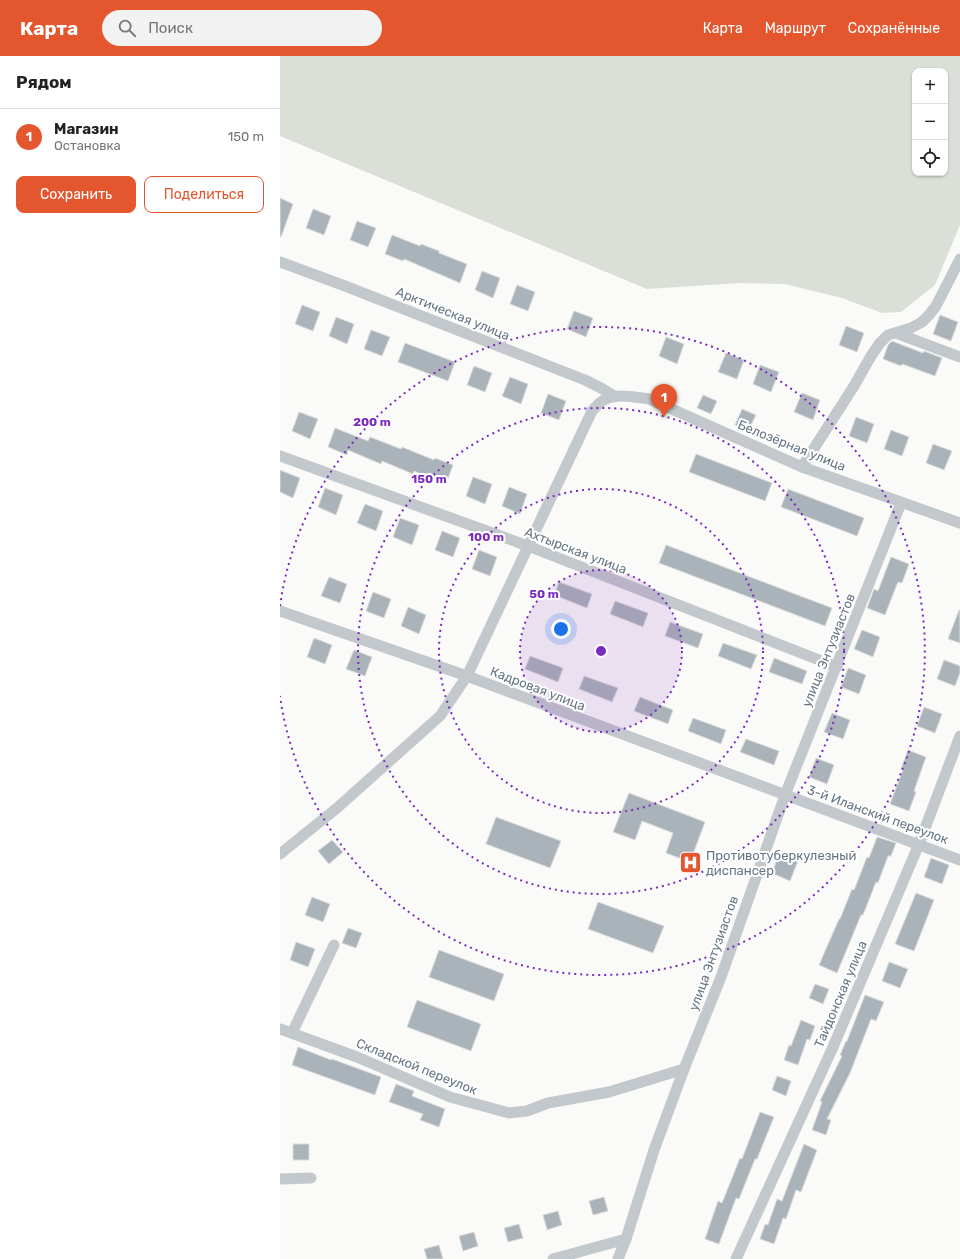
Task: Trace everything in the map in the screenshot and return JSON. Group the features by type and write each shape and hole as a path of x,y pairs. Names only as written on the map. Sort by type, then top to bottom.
{"street":[{"path":"802,468 854,386 871,356 880,344 888,335 911,328 929,316 936,306 960,259"},
{"name":"Арктическая улица","path":"280,262 585,380 614,396"},
{"path":"896,333 960,357"},
{"path":"280,854 337,808 440,716 468,676 592,411 601,401 614,396"},
{"name":"Белозёрная улица","path":"614,396 631,396 649,399 802,468 960,523"},
{"name":"Ахтырская улица","path":"280,456 528,546 837,667"},
{"name":"улица Энтузиастов","path":"618,1259 626,1239 654,1150 684,1069 721,977 785,795 837,667 901,502"},
{"name":"Кадровая улица","path":"280,611 468,676 785,795"},
{"name":"Тайдонская улица","path":"736,1259 833,1047 919,844 960,736"},
{"name":"3-й Иланский переулок","path":"785,795 960,860"},
{"path":"292,1033 334,945"},
{"name":"Складской переулок","path":"280,1029 357,1057 450,1096 510,1113 527,1111 548,1103 609,1092 684,1069"},
{"path":"280,1179 311,1178"},
{"path":"553,1259 626,1239"}],"shaded area":[{"path":"280,56 960,56 960,225 935,285 901,312 882,313 842,298 785,284 740,283 647,289 280,136"}],"building":[{"path":"280,198 293,204 281,237 280,236"},
{"path":"313,209 331,216 324,235 306,228"},
{"path":"357,221 376,228 368,247 350,240"},
{"path":"392,235 420,246 421,244 467,264 460,283 404,259 403,261 385,254"},
{"path":"482,271 500,278 493,298 475,290"},
{"path":"517,285 535,292 528,311 510,304"},
{"path":"302,305 320,312 313,331 295,324"},
{"path":"574,311 593,318 586,337 567,329"},
{"path":"940,315 958,322 951,341 933,334"},
{"path":"336,317 354,324 347,344 329,336"},
{"path":"846,326 864,333 857,352 839,345"},
{"path":"371,330 390,337 382,356 364,349"},
{"path":"666,337 684,344 677,364 659,356"},
{"path":"892,341 923,353 924,351 942,358 935,376 883,359 888,345"},
{"path":"405,343 455,362 448,381 398,362"},
{"path":"726,353 744,360 737,379 718,372"},
{"path":"760,365 779,372 771,392 753,384"},
{"path":"474,366 492,373 485,392 467,385"},
{"path":"510,377 528,384 521,404 502,396"},
{"path":"802,393 820,400 813,420 794,412"},
{"path":"548,394 566,401 559,420 541,413"},
{"path":"703,395 717,401 711,414 697,408"},
{"path":"742,409 756,415 748,431 735,425"},
{"path":"299,412 318,419 310,439 292,431"},
{"path":"856,417 874,424 867,443 849,436"},
{"path":"335,428 368,441 370,437 401,449 402,447 434,460 435,458 453,465 446,484 414,471 413,474 382,461 381,464 348,450 347,455 328,447"},
{"path":"891,430 909,437 902,456 884,449"},
{"path":"933,444 952,451 944,470 926,463"},
{"path":"696,454 772,483 765,501 689,472"},
{"path":"280,470 300,478 293,498 280,492"},
{"path":"473,477 492,484 485,504 466,496"},
{"path":"509,487 527,494 520,514 502,506"},
{"path":"325,488 343,495 336,515 318,507"},
{"path":"788,489 864,518 857,536 781,507"},
{"path":"365,504 383,511 376,531 357,523"},
{"path":"400,518 419,525 412,545 393,537"},
{"path":"442,531 460,538 453,557 435,550"},
{"path":"666,545 832,608 825,626 659,563"},
{"path":"479,550 497,557 490,576 472,569"},
{"path":"891,557 909,564 902,583 898,582 885,615 867,608 874,589 878,591"},
{"path":"329,577 347,584 340,603 321,596"},
{"path":"559,582 592,594 587,608 554,595"},
{"path":"373,592 391,599 384,618 366,611"},
{"path":"615,601 648,613 643,627 610,614"},
{"path":"408,607 426,615 419,634 401,626"},
{"path":"960,610 960,643 948,639"},
{"path":"670,622 703,634 698,648 665,636"},
{"path":"862,630 880,637 873,657 854,649"},
{"path":"314,638 332,645 325,664 307,657"},
{"path":"723,643 757,655 751,669 718,656"},
{"path":"354,650 372,657 365,676 346,669"},
{"path":"530,656 563,668 558,682 525,669"},
{"path":"774,658 807,671 802,684 769,672"},
{"path":"944,660 960,666 960,673 955,686 937,679"},
{"path":"848,668 866,675 859,694 841,687"},
{"path":"584,676 618,688 612,702 579,689"},
{"path":"640,697 673,710 668,724 634,711"},
{"path":"924,707 942,714 935,733 917,726"},
{"path":"832,713 850,720 843,739 824,732"},
{"path":"693,718 726,730 721,744 688,731"},
{"path":"746,739 779,751 774,765 740,752"},
{"path":"908,750 926,757 914,791 916,792 909,811 890,804 903,770 901,769"},
{"path":"816,758 834,765 827,784 809,777"},
{"path":"629,793 705,822 690,862 666,853 673,833 642,821 635,840 613,832"},
{"path":"496,817 561,841 550,868 486,844"},
{"path":"877,837 896,843 891,856 888,856 878,883 876,882 863,915 861,915 837,973 819,965 852,889 854,890 867,857 869,858"},
{"path":"332,840 343,852 329,864 318,851"},
{"path":"779,854 798,861 790,881 772,873"},
{"path":"931,858 949,865 942,884 924,877"},
{"path":"916,893 934,900 914,951 895,944"},
{"path":"312,897 330,904 323,922 305,915"},
{"path":"598,902 664,926 653,953 588,929"},
{"path":"348,928 362,933 356,948 342,943"},
{"path":"296,942 315,949 308,967 290,960"},
{"path":"439,950 504,974 494,1001 429,977"},
{"path":"889,962 908,969 900,988 882,981"},
{"path":"815,984 829,989 823,1004 809,998"},
{"path":"865,995 884,1002 876,1021 871,1019 850,1073 827,1119 831,1120 826,1135 812,1130 822,1102 820,1101 842,1056 840,1055"},
{"path":"417,1000 481,1024 471,1051 407,1027"},
{"path":"801,1020 815,1026 810,1040 807,1039 798,1065 784,1060 789,1045 791,1046"},
{"path":"298,1047 381,1077 375,1095 292,1065"},
{"path":"777,1076 791,1081 786,1096 772,1090"},
{"path":"396,1084 414,1091 412,1096 445,1109 439,1127 420,1120 423,1114 389,1102"},
{"path":"760,1112 774,1117 757,1159 755,1159 739,1199 736,1198 719,1244 705,1239 718,1201 722,1203 740,1158 742,1159"},
{"path":"293,1144 309,1144 309,1160 293,1160"},
{"path":"804,1144 817,1150 801,1192 796,1190 786,1219 783,1218 774,1244 760,1239 765,1224 768,1225 777,1199 782,1201"},
{"path":"604,1197 608,1211 593,1215 589,1201"},
{"path":"558,1211 562,1225 547,1230 543,1215"},
{"path":"519,1224 523,1238 508,1242 504,1228"},
{"path":"474,1232 478,1246 463,1251 459,1236"},
{"path":"439,1245 443,1259 427,1259 424,1249"}],"place":[{"name":"Магазин","path":"664,417"},
{"name":"Противотуберкулезный диспансер","path":"690,862"}]}
